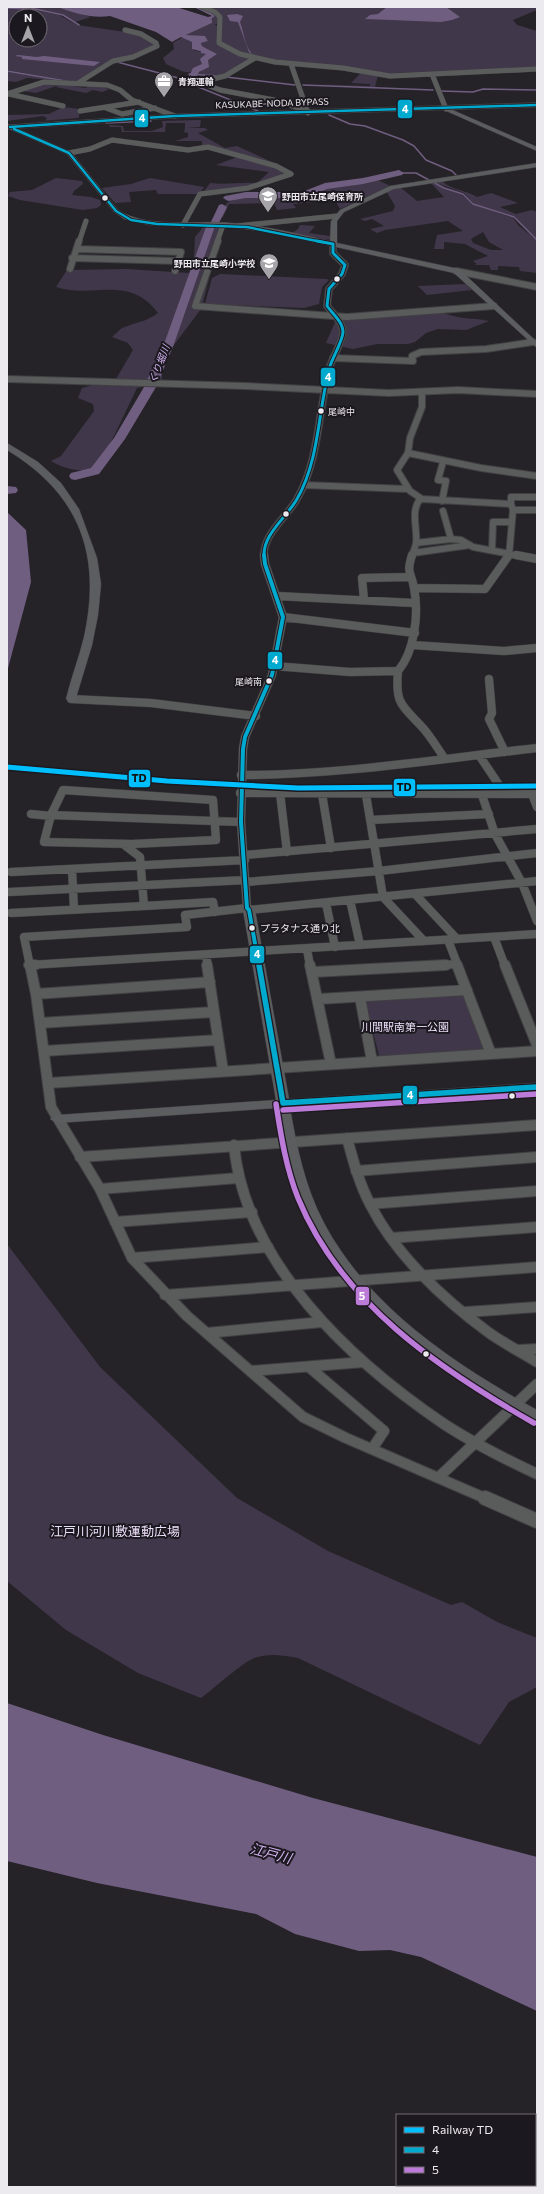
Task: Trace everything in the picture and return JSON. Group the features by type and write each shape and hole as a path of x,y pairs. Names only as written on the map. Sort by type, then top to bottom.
{"highway":[{"name":"KASUKABE-NODA BYPASS","path":"446,109 528,105 537,106"},
{"name":"KASUKABE-NODA BYPASS","path":"9,128 175,116 537,106"},
{"name":"KASUKABE-NODA BYPASS","path":"9,128 139,119 308,112"}],"street":[{"path":"202,7 215,12 220,17 219,43 222,46 234,52 255,58 291,64 342,68 390,76 537,69"},
{"path":"78,83 113,61 133,57 157,46 156,43 141,34 125,30"},
{"path":"255,58 226,76 204,81 205,84 220,90 274,100 308,112"},
{"path":"291,64 308,112"},
{"path":"432,74 446,109 537,149"},
{"path":"8,94 44,82 107,85 139,102 175,116"},
{"path":"8,94 63,106"},
{"path":"78,119 81,118 80,110 106,108 139,102"},
{"path":"106,108 122,114 156,108"},
{"path":"9,128 69,153 119,214 140,222 183,225 221,225 268,230 537,287"},
{"path":"69,153 90,149 112,140 188,150 208,147 276,166 291,174 248,188 200,194 183,225"},
{"path":"237,226 337,216 351,206 392,187 537,165"},
{"path":"337,216 333,225 334,254 344,262 345,265 342,274 331,286 327,295 327,306 343,332 333,358 304,485 292,508 269,537 264,550 266,564 283,617 274,666 268,686 244,743 240,775 241,822 248,909 296,1170 310,1207 331,1244 358,1280 390,1316 416,1339 476,1383 537,1417"},
{"path":"70,269 72,258 77,249 86,221"},
{"path":"221,225 195,306 361,317 494,306"},
{"path":"77,249 181,252 175,271"},
{"path":"72,258 177,261"},
{"path":"456,271 535,344"},
{"path":"333,358 413,361 412,356 414,353 428,351 501,348 535,344"},
{"path":"7,379 389,393 458,390 537,394"},
{"path":"406,489 404,478 397,470 408,453 410,438 422,407 422,392"},
{"path":"7,446 38,466 68,496 78,514 93,558 96,576 92,618 71,698 151,704 256,716"},
{"path":"408,453 444,462 537,476"},
{"path":"442,501 446,481 438,480 444,462"},
{"path":"304,485 406,489 420,499 537,510"},
{"path":"414,588 485,589 510,554 512,522 511,497 537,497"},
{"path":"420,499 417,503 415,515 416,543 408,566 409,577 414,588 415,633 404,664 398,672 397,684 399,700 402,708 424,729 445,760"},
{"path":"443,511 451,539"},
{"path":"492,550 493,522 512,522"},
{"path":"416,543 451,539 461,540 470,545 537,559"},
{"path":"413,553 465,547 470,545"},
{"path":"364,600 362,578 409,577"},
{"path":"277,596 414,603"},
{"path":"283,617 415,633"},
{"path":"412,645 504,651 537,648"},
{"path":"274,666 350,672 398,672"},
{"path":"489,679 492,713 489,719 504,752"},
{"path":"240,775 279,775 445,760 537,748"},
{"path":"479,755 502,787 505,794"},
{"path":"63,790 213,800 214,821 216,840 122,844 44,842 51,816 63,790"},
{"path":"240,793 366,795 534,794 537,806"},
{"path":"280,793 287,852"},
{"path":"322,794 331,848"},
{"path":"366,795 383,897 424,941"},
{"path":"482,795 495,834 522,883 537,921"},
{"path":"32,814 51,816 241,822"},
{"path":"370,820 489,814"},
{"path":"11,872 140,866 245,858 287,852 537,829"},
{"path":"122,844 140,857 144,906"},
{"path":"9,892 246,881 379,871 537,853"},
{"path":"72,869 74,909"},
{"path":"537,881 185,915 186,927 24,937 36,994 51,1107 100,1190 132,1258 165,1295 303,1417 372,1449 537,1521"},
{"path":"414,894 452,940 457,964 491,1054"},
{"path":"350,900 360,945"},
{"path":"11,913 212,902 215,912"},
{"path":"326,902 335,947"},
{"path":"29,965 537,934"},
{"path":"494,937 537,1045"},
{"path":"307,948 319,999 331,1064"},
{"path":"206,955 223,1071"},
{"path":"313,972 457,964"},
{"path":"36,994 210,982"},
{"path":"319,999 467,990"},
{"path":"360,997 372,1061"},
{"path":"40,1023 214,1012"},
{"path":"44,1051 218,1040"},
{"path":"49,1083 537,1051"},
{"path":"57,1119 537,1087"},
{"path":"80,1157 89,1155 537,1125"},
{"path":"347,1138 356,1171 370,1204 391,1238 421,1275 488,1332 537,1362"},
{"path":"234,1145 238,1178 268,1247 293,1285 322,1322 364,1362 412,1401 476,1442 537,1474"},
{"path":"356,1171 537,1157"},
{"path":"100,1190 238,1178"},
{"path":"370,1204 537,1191"},
{"path":"115,1222 252,1212"},
{"path":"391,1238 537,1226"},
{"path":"132,1258 268,1247"},
{"path":"165,1295 537,1267"},
{"path":"466,1312 537,1307"},
{"path":"207,1333 322,1322"},
{"path":"518,1350 537,1348"},
{"path":"250,1371 364,1362"},
{"path":"310,1367 384,1431 372,1449"},
{"path":"439,1477 537,1384"}],"green space":[{"path":"7,7 57,7 91,17 75,22 54,12 48,11 48,8"},
{"path":"204,7 537,7 537,10 513,20 517,25 537,31 537,68 395,73 388,75 252,58 220,76 197,74 207,66 206,58 216,54 202,46 201,43 208,41 205,36 195,37 186,35 212,23 210,19 215,16 211,13 218,17 218,23 215,25 218,26 219,45 230,51 247,56 221,44 221,16 217,12"},
{"path":"7,8 8,48 48,48 48,13 59,15 77,25 139,34 153,42 155,46 147,51 110,61 76,82 7,70"},
{"path":"183,37 193,42 193,50 211,54 202,60 204,65 189,72 182,71 166,64 163,58 174,49 173,43"},
{"path":"7,71 64,81 27,78 16,82 7,81"},
{"path":"362,72 378,75 375,87 308,84 370,86 370,84 351,83"},
{"path":"42,83 45,85 52,85 56,83 85,88 92,85 110,89 102,92 93,90 86,93 56,87 59,85 36,93 22,91"},
{"path":"63,107 79,109 78,118 45,121 47,118 43,116 7,121 7,115 49,114"},
{"path":"201,120 200,127 185,128 185,123 166,123 165,132 122,132 121,127 110,127 109,125 123,126 124,131 152,131 163,127 162,121"},
{"path":"185,128 205,128 208,130 198,133 225,148 237,146 289,170 208,146 190,150 179,148 202,147 202,141 175,141 188,137 188,133 184,132"},
{"path":"240,156 275,167 289,174 246,188 202,194 210,183 257,183 269,172 216,165"},
{"path":"56,178 82,181 83,184 74,191 72,195 91,197 100,200 101,205 97,208 83,210 20,200 8,196 10,192 32,190"},
{"path":"150,178 204,187 199,194 158,194 156,190 129,192 131,202 115,203 102,188 131,184"},
{"path":"378,180 390,186 340,209 335,200 293,204 296,208 277,210 274,203 229,204 223,217 218,217 224,206 236,197 253,195 253,197 304,198 325,188"},
{"path":"442,181 450,186 477,197 491,193 518,203 500,207 516,214 532,210 537,212 537,239 521,225 515,217 474,204 464,193 433,182"},
{"path":"430,182 462,194 472,204 513,218 519,226 537,240 537,273 520,271 519,267 498,266 498,270 491,270 489,265 474,265 477,264 473,261 488,256 465,244 444,242 444,249 434,249 437,235 463,231 448,221 385,230 377,233 370,229 384,226 372,219 365,221 360,219 393,211 395,206 386,191 400,187 417,201 444,197","holes":["483,232 489,242 503,250 491,250 473,243 471,239"]},
{"path":"223,223 224,229 215,245 210,275 201,309 168,353 162,369 162,379 153,385 137,388 98,469 73,470 51,461 61,456 94,411 93,404 78,398 82,388 116,379 133,350 128,343 112,337 123,328 146,320 158,313 147,301 135,294 123,291 83,291 56,287 67,270 126,269 189,273 194,258 195,237 205,225"},
{"path":"300,225 315,226 309,233 330,236 331,239 323,240 291,234 298,229"},
{"path":"220,274 329,280 322,287 319,304 304,308 205,304 212,278"},
{"path":"466,284 472,290 427,295 418,286"},
{"path":"444,313 489,321 466,330 438,329 426,333 415,342 408,344 377,344 353,349 326,343 336,320"},
{"name":"川間駅南第一公園","path":"464,995 483,1048 480,1051 385,1058 379,1055 365,1002 370,998"},
{"name":"江戸川河川敷運動広場","path":"7,1244 100,1367 237,1498 328,1551 451,1605 462,1602 497,1622 537,1638 537,1687 509,1702 480,1745 298,1658 281,1655 259,1656 254,1658 235,1670 201,1698 138,1673 66,1630 7,1581"}],"water":[{"path":"57,7 176,7 208,17 212,16 194,7 202,9 215,16 211,19 212,23 186,35 205,36 208,41 201,43 202,46 216,54 202,62 203,58 211,54 192,49 192,42 181,37 172,42 156,32 110,16 90,16"},
{"path":"387,7 446,7 460,17 441,22 365,19 370,15 378,14"},
{"path":"237,14 243,16 240,22 245,40 249,50 255,56 249,52 238,22 230,21 227,15"},
{"path":"15,56 37,57 44,56 100,62 94,66 22,59 22,57"},
{"path":"7,512 26,530 31,582 7,672"},
{"name":"江戸川","path":"7,1703 103,1735 313,1798 537,1857 537,2011 421,1957 390,1950 359,1951 295,1934 256,1914 97,1883 7,1861"}],"waterway":[{"path":"48,12 63,15 79,25"},
{"path":"194,74 196,70 206,65 204,59 213,54 204,51"},
{"path":"117,62 190,81"},
{"path":"7,71 66,81"},
{"path":"190,81 192,80 189,74 218,76"},
{"path":"226,77 295,85"},
{"path":"190,81 196,86 258,111"},
{"path":"303,85 433,90"},
{"path":"441,91 473,92 483,89 537,90"},
{"path":"329,115 350,124 365,126 403,140 414,146 426,160 452,171 456,175"},
{"path":"106,123 151,121"},
{"path":"399,173 416,173 444,188 463,194 473,204 514,217 537,240"},
{"name":"くり堀川","path":"228,198 246,195 303,195 325,186 363,181 399,173"},
{"name":"くり堀川","path":"214,223 222,207"},
{"name":"くり堀川","path":"75,476 95,471 119,439 150,387 169,344 211,227"},
{"name":"くり堀川","path":"7,490 12,490"}],"rail line":[{"name":"TD","path":"7,767 167,781 298,788 537,786"}],"transit line":[{"name":"4","path":"10,127 175,116 537,105"},
{"name":"4","path":"14,129 69,153 116,211 131,220 157,224 247,227 333,244"},
{"name":"4","path":"283,1103 249,910 247,908 241,822 243,749 245,737 272,675 283,617 265,564 264,550 269,537 297,500 304,485 311,463 330,366 343,332 340,323 327,306 329,289 342,274 345,265 333,253 333,244"},
{"name":"4","path":"283,1103 537,1087"},
{"name":"5","path":"283,1110 537,1094"},
{"name":"5","path":"276,1104 286,1158 298,1197 322,1245 345,1277 372,1307 401,1334 432,1359 465,1382 534,1423"}],"place":[{"name":"青翔運輸","path":"164,98"},
{"name":"野田市立尾崎保育所","path":"268,213"},
{"name":"野田市立尾崎小学校","path":"269,280"},
{"name":"尾崎中","path":"321,411"},
{"name":"尾崎南","path":"269,681"},
{"name":"プラタナス通り北","path":"252,928"}]}
